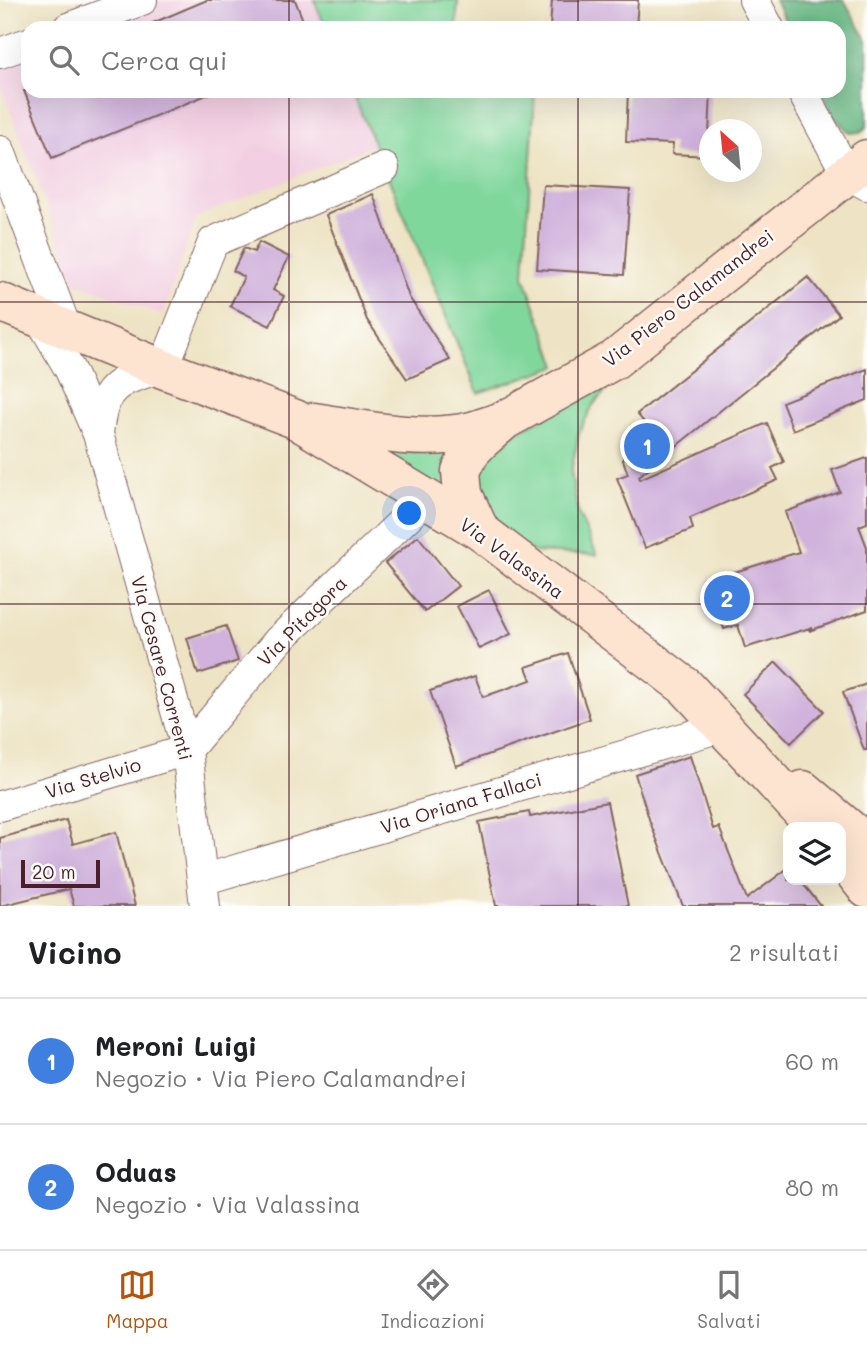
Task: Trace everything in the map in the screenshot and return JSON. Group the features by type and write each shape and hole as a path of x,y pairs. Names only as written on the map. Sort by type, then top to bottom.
{"main road":[{"name":"Via Piero Calamandrei","path":"480,531 463,494 461,471 471,451 505,420 614,360 860,173"},
{"name":"Via Valassina","path":"0,302 295,419 480,531 686,687 815,801 854,833 867,840"},
{"name":"Via Valassina","path":"295,419 392,435 470,431 505,420"},
{"name":"Via Valassina","path":"686,687 811,822"},
{"path":"846,862 867,889"}],"street":[{"path":"79,16 142,0"},
{"path":"754,0 764,21"},
{"path":"0,53 21,46"},
{"path":"807,98 860,173"},
{"name":"Via Cesare Correnti","path":"0,151 53,323 98,434 187,750 204,893"},
{"path":"161,368 213,242 384,168"},
{"name":"Via Cesare Correnti","path":"98,434 100,412 107,396 118,383 161,368"},
{"name":"Via Pitagora","path":"187,750 278,641 426,499"},
{"name":"Via Oriana Fallaci","path":"204,893 721,727"},
{"name":"Via Stelvio","path":"0,806 187,750"}],"shaded area":[{"path":"156,0 314,0 323,21 104,21"},
{"path":"21,54 21,98 355,98 374,145 197,217 163,315 75,282 0,84 0,63"}],"green space":[{"path":"314,0 458,0 456,21 323,21"},
{"path":"775,0 844,0 867,40 867,127 860,132 850,133 834,117 824,98 846,98 846,21 786,21"},
{"path":"355,98 535,98 524,276 557,366 478,393"},
{"path":"615,380 593,405 579,432 571,472 578,513 597,555 534,552 516,540 479,503 479,459 487,448"},
{"path":"468,438 448,499 349,439"}],"building":[{"path":"207,0 295,0 303,21 158,21"},
{"path":"552,0 638,0 636,21 550,21"},
{"path":"27,98 199,98 52,158"},
{"path":"628,98 711,98 710,119 699,119 699,156 672,154 673,144 626,142"},
{"path":"543,185 630,190 624,275 537,269"},
{"path":"373,194 409,297 450,360 407,379 367,320 326,215"},
{"path":"259,242 289,257 273,290 284,296 270,326 230,306 244,277 233,271 244,248 254,252"},
{"path":"808,277 839,315 639,476 640,479 767,423 784,462 772,468 778,480 690,518 693,529 645,548 617,478 628,474 623,460 627,441 644,422 637,414"},
{"path":"867,369 867,400 793,430 782,402"},
{"path":"867,458 867,523 859,526 867,547 867,610 809,631 813,627 745,648 738,625 724,629 709,580 799,552 785,512 840,492 832,470"},
{"path":"418,536 458,586 425,612 385,563"},
{"path":"489,590 511,634 479,649 457,606"},
{"path":"226,626 238,661 198,674 187,638"},
{"path":"568,653 590,719 456,766 430,691 475,676 483,697 531,680 526,667"},
{"path":"776,662 824,711 791,743 743,694"},
{"path":"867,684 867,750 864,750 843,692"},
{"path":"690,756 713,829 719,827 747,899 783,872 783,885 804,885 821,906 683,906 650,822 635,774"},
{"path":"607,802 628,906 496,906 479,822 529,812 530,817"},
{"path":"66,820 73,844 116,832 135,906 74,906 69,889 0,906 0,838"}],"place":[{"name":"Meroni Luigi","path":"647,446"},
{"name":"Oduas","path":"727,598"}]}
